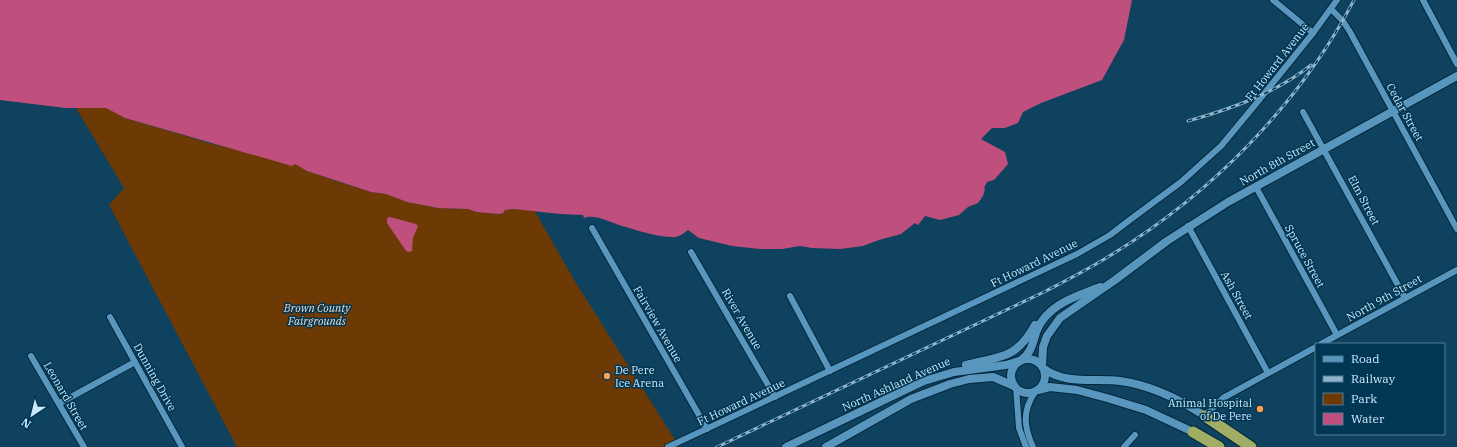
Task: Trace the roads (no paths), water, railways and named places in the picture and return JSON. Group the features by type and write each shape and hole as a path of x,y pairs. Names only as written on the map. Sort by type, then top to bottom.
{"highway":[{"path":"1205,416 1251,447"},
{"path":"1193,432 1219,447"}],"main road":[{"name":"North 8th Street","path":"1043,368 1043,347 1047,336 1060,318 1115,280 1188,226 1222,205 1457,76"},
{"name":"North 8th Street","path":"1020,361 1029,352 1037,330 1048,313 1062,303 1115,280"},
{"name":"North Ashland Avenue","path":"786,447 913,386 937,376 954,372 960,366 992,360 1011,353 1023,344 1036,323 1043,315 1048,313"},
{"path":"954,372 1006,365 1033,359 1055,376 1065,379 1120,381 1147,387 1173,397 1205,416"},
{"path":"1020,361 1015,365 1011,375 1015,386 1021,392 1026,393 1050,387 1076,390 1146,410 1193,432"},
{"path":"1036,391 1045,381 1043,368"},
{"name":"North Ashland Avenue","path":"826,447 912,399 950,384 969,379 993,377 1015,386"}],"street":[{"path":"1273,0 1313,33"},
{"name":"Ft Howard Avenue","path":"668,447 1077,254 1110,234 1180,182 1221,146 1313,33 1337,0"},
{"path":"1423,0 1457,64"},
{"name":"Cedar Street","path":"1331,9 1343,21 1457,228"},
{"name":"Elm Street","path":"1303,112 1405,298"},
{"name":"Spruce Street","path":"1256,187 1337,335"},
{"name":"Ash Street","path":"1188,226 1268,373"},
{"name":"Fairview Avenue","path":"592,228 707,429"},
{"name":"River Avenue","path":"691,252 775,397"},
{"name":"North 9th Street","path":"1323,343 1457,270"},
{"path":"790,296 830,371"},
{"name":"Dunning Drive","path":"110,317 182,447"},
{"path":"1205,416 1223,398 1315,348"},
{"name":"Leonard Street","path":"31,356 60,403 84,447"},
{"path":"60,403 135,362"},
{"path":"1015,386 1019,428 1026,447"},
{"path":"1033,447 1029,439 1025,416 1026,407 1036,391"},
{"path":"1124,447 1135,435"}],"water":[{"path":"0,0 1132,0 1124,40 1102,80 1041,103 1023,112 1018,123 1005,128 992,128 981,139 1005,152 1008,164 994,180 987,182 984,188 983,196 978,203 968,207 959,215 940,220 925,216 918,225 915,223 901,234 863,246 840,249 800,246 782,249 760,249 732,246 699,238 688,230 676,237 655,235 621,226 599,218 584,218 583,215 514,209 505,210 503,213 499,214 477,212 468,209 438,208 407,202 386,194 371,192 307,171 295,164 292,166 125,118 106,108 65,108 0,100"},
{"path":"390,217 416,224 418,226 413,238 412,251 406,251 387,223 387,218"}],"railway":[{"path":"717,447 1044,292 1094,265 1148,231 1217,175 1249,144 1279,111 1307,76 1332,39 1354,0"},
{"path":"1188,121 1237,105 1268,92 1283,84 1311,65"}],"place":[{"name":"De Pere Ice Arena","path":"607,376"},
{"name":"Animal Hospital of De Pere","path":"1260,409"}],"park label":[{"name":"Brown County Fairgrounds","path":"317,314"}]}
